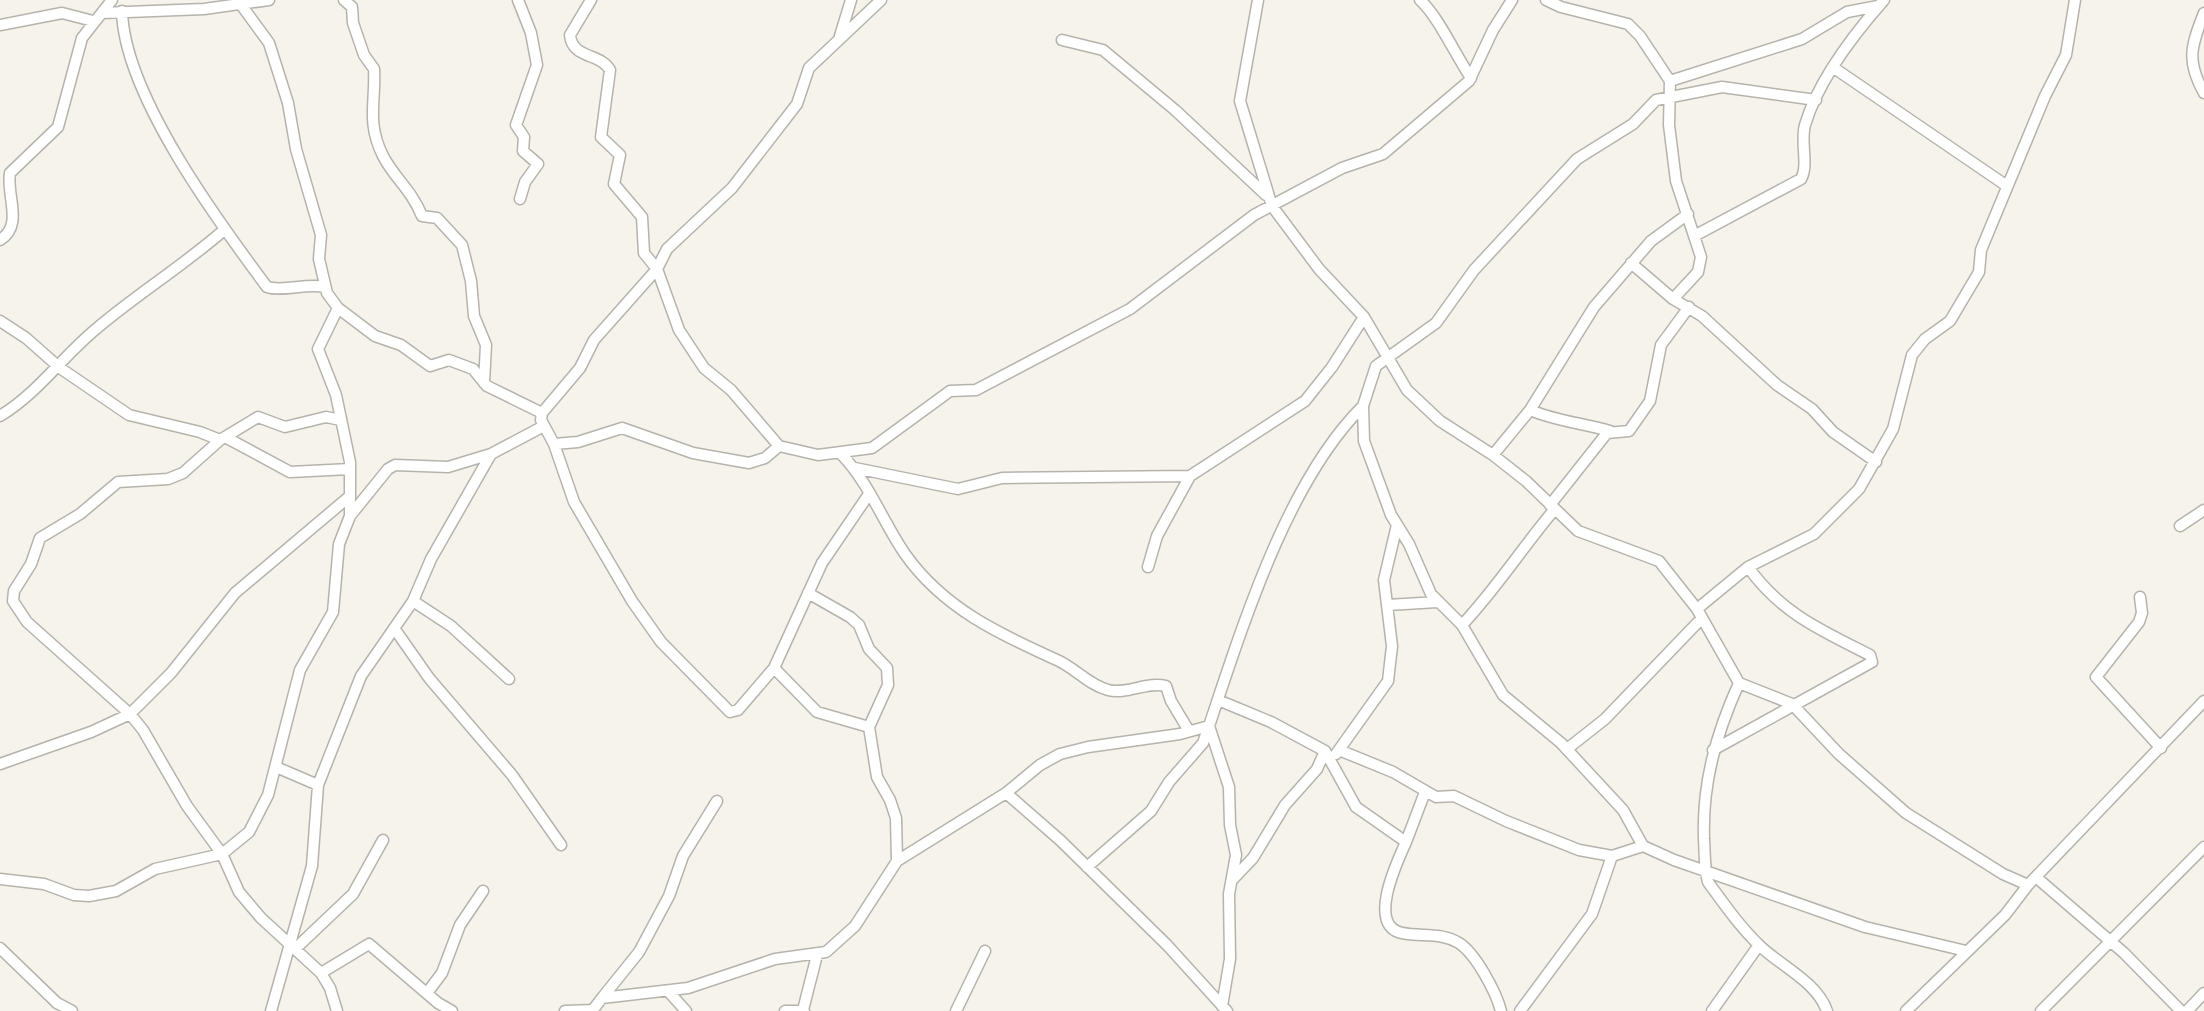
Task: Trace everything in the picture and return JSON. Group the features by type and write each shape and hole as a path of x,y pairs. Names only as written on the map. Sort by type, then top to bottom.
{"street":[{"path":"0,240 13,228 9,173 58,127 82,38 112,0"},
{"path":"102,13 242,6 269,0"},
{"path":"344,0 352,7 353,23 364,55 374,69 371,112 384,159 413,194 422,216 437,218 463,245 471,281 474,316 486,345 484,383"},
{"path":"518,0 531,33 537,65 516,125 524,136 523,151 538,164 524,182 520,199"},
{"path":"591,0 570,35 570,40 582,53 601,60 610,70 601,137 620,155 614,184 642,217 645,253 657,269 675,324 704,368 731,390 779,446 812,455 842,454 883,443 950,391 976,390 1130,309 1234,229 1342,168 1377,158 1471,78 1493,30 1512,0"},
{"path":"839,36 851,0"},
{"path":"869,494 822,563 774,668 738,710 730,712 661,642 632,601 574,502 554,444 542,427 542,413 580,368 594,340 657,269 667,249 732,188 797,104 809,68 839,36 881,0"},
{"path":"1258,0 1240,101 1266,195 1319,269 1364,317 1407,390 1434,415 1493,455 1584,535 1658,561 1700,613 1739,683 1792,704 1839,754 1906,813 2003,874 2028,886"},
{"path":"1420,0 1434,16 1444,37 1471,78"},
{"path":"1546,0 1561,7 1628,24 1640,36 1670,81 1669,125 1676,180 1702,257 1700,267 1673,299"},
{"path":"1567,749 1605,719 1700,613 1748,567 1814,534 1847,504 1876,462 1893,429 1912,355 1925,339 1950,321 1979,272 1981,250 2066,55 2075,0"},
{"path":"1670,81 1802,39 1847,12 1881,3"},
{"path":"1696,235 1801,179 1804,171 1802,141 1805,124 1815,100 1834,68 1881,3"},
{"path":"242,6 269,43 288,103 296,149 321,235 319,259 325,287 338,308 375,336 401,345 430,366 449,360 473,369 484,383 542,413"},
{"path":"122,10 123,28 154,114 224,230 267,287 274,289 307,284 325,287"},
{"path":"0,25 62,13 93,21"},
{"path":"2204,13 2190,54 2195,77 2204,93"},
{"path":"1062,40 1104,50 1175,110 1266,195"},
{"path":"1834,68 2007,186"},
{"path":"1815,100 1721,88 1656,100 1633,124 1565,169 1474,270 1436,323 1386,358 1374,370 1363,406 1368,457 1397,525 1437,602 1462,625 1503,695 1567,749 1623,810 1643,846 1674,860 1866,927 1966,951"},
{"path":"1493,455 1530,410 1594,307 1657,236 1688,214"},
{"path":"0,416 60,368 97,327 196,255 224,230"},
{"path":"1631,263 1673,299 1689,307 1777,385 1812,409 1833,432 1876,462"},
{"path":"1530,410 1554,420 1563,417 1624,433 1629,431 1650,401 1661,345 1689,307"},
{"path":"338,308 318,349 336,395 341,420 350,469 350,516"},
{"path":"1148,567 1157,536 1190,476 1305,401 1332,367 1364,317"},
{"path":"0,321 26,338 60,368 134,418 223,439 290,472 350,469"},
{"path":"1087,867 1151,811 1170,782 1203,743 1292,511 1342,426 1363,406"},
{"path":"337,1011 330,988 321,973 261,918 239,892 222,854 187,806 143,730 130,714 27,622 13,601 14,591 27,572 37,542 43,534 80,514 118,482 168,479 183,473 223,439 261,416 285,427 326,417 341,420"},
{"path":"0,879 44,884 74,895 89,896 116,891 155,869 222,854 249,832 268,795 300,670 333,612 340,544 350,516 388,468 395,465 439,468 491,454 542,427"},
{"path":"554,444 578,442 622,428 692,453 749,463 765,458 779,446"},
{"path":"1462,625 1497,587 1516,556 1610,430"},
{"path":"271,1011 293,947 312,866 318,785 361,676 424,584 431,559 491,454"},
{"path":"842,454 855,468 905,555 939,593 967,615 1065,663 1104,690 1116,692 1166,686 1171,701 1189,731"},
{"path":"855,468 958,489 1002,478 1190,476"},
{"path":"0,764 91,732 130,714 171,673 235,593 350,496"},
{"path":"2180,526 2204,510"},
{"path":"1332,761 1388,681 1392,655 1384,580 1397,525"},
{"path":"1713,750 1792,704 1868,666 1872,658 1819,630 1774,599 1748,567"},
{"path":"808,593 859,625 869,649 887,668 888,685 869,727 877,777 896,817 897,860"},
{"path":"2140,597 2142,606 2139,622 2096,677 2161,748"},
{"path":"413,601 452,626 509,679"},
{"path":"1388,605 1437,602"},
{"path":"394,628 429,678 512,775 561,845"},
{"path":"774,668 817,712 869,727"},
{"path":"1739,683 1713,750 1703,809 1704,869 1708,882 1759,945 1817,994 1827,1011"},
{"path":"1218,700 1271,722 1325,751 1356,807 1406,842"},
{"path":"1906,1011 2005,915 2028,886 2204,702"},
{"path":"602,998 668,991 715,981 775,959 826,952 855,926 897,860 1006,793 1040,765 1060,754 1209,726"},
{"path":"1209,726 1229,787 1230,825 1236,855 1229,894 1230,959 1225,1009"},
{"path":"1339,750 1393,772 1436,797 1454,796 1506,821 1579,850 1612,856 1643,846"},
{"path":"1233,879 1253,858 1285,805 1317,769 1325,751"},
{"path":"275,767 318,785"},
{"path":"1425,792 1390,876 1385,908 1391,926 1402,934 1432,934 1462,944 1497,996 1501,1011"},
{"path":"1006,793 1167,945 1225,1009"},
{"path":"565,1011 593,1010 639,952 669,896 683,856 717,801"},
{"path":"293,947 353,894 383,840"},
{"path":"2041,1011 2204,847"},
{"path":"1520,1011 1592,914 1612,856"},
{"path":"2037,878 2110,942 2175,1009"},
{"path":"426,993 442,973 460,925 483,891"},
{"path":"321,973 369,944 426,993 437,1007 452,1011"},
{"path":"1712,1011 1759,945"},
{"path":"0,948 57,1003 72,1011"},
{"path":"956,1011 985,951"},
{"path":"785,1011 804,1011 817,955"},
{"path":"668,991 686,1011"},
{"path":"2187,1011 2204,993"}]}
